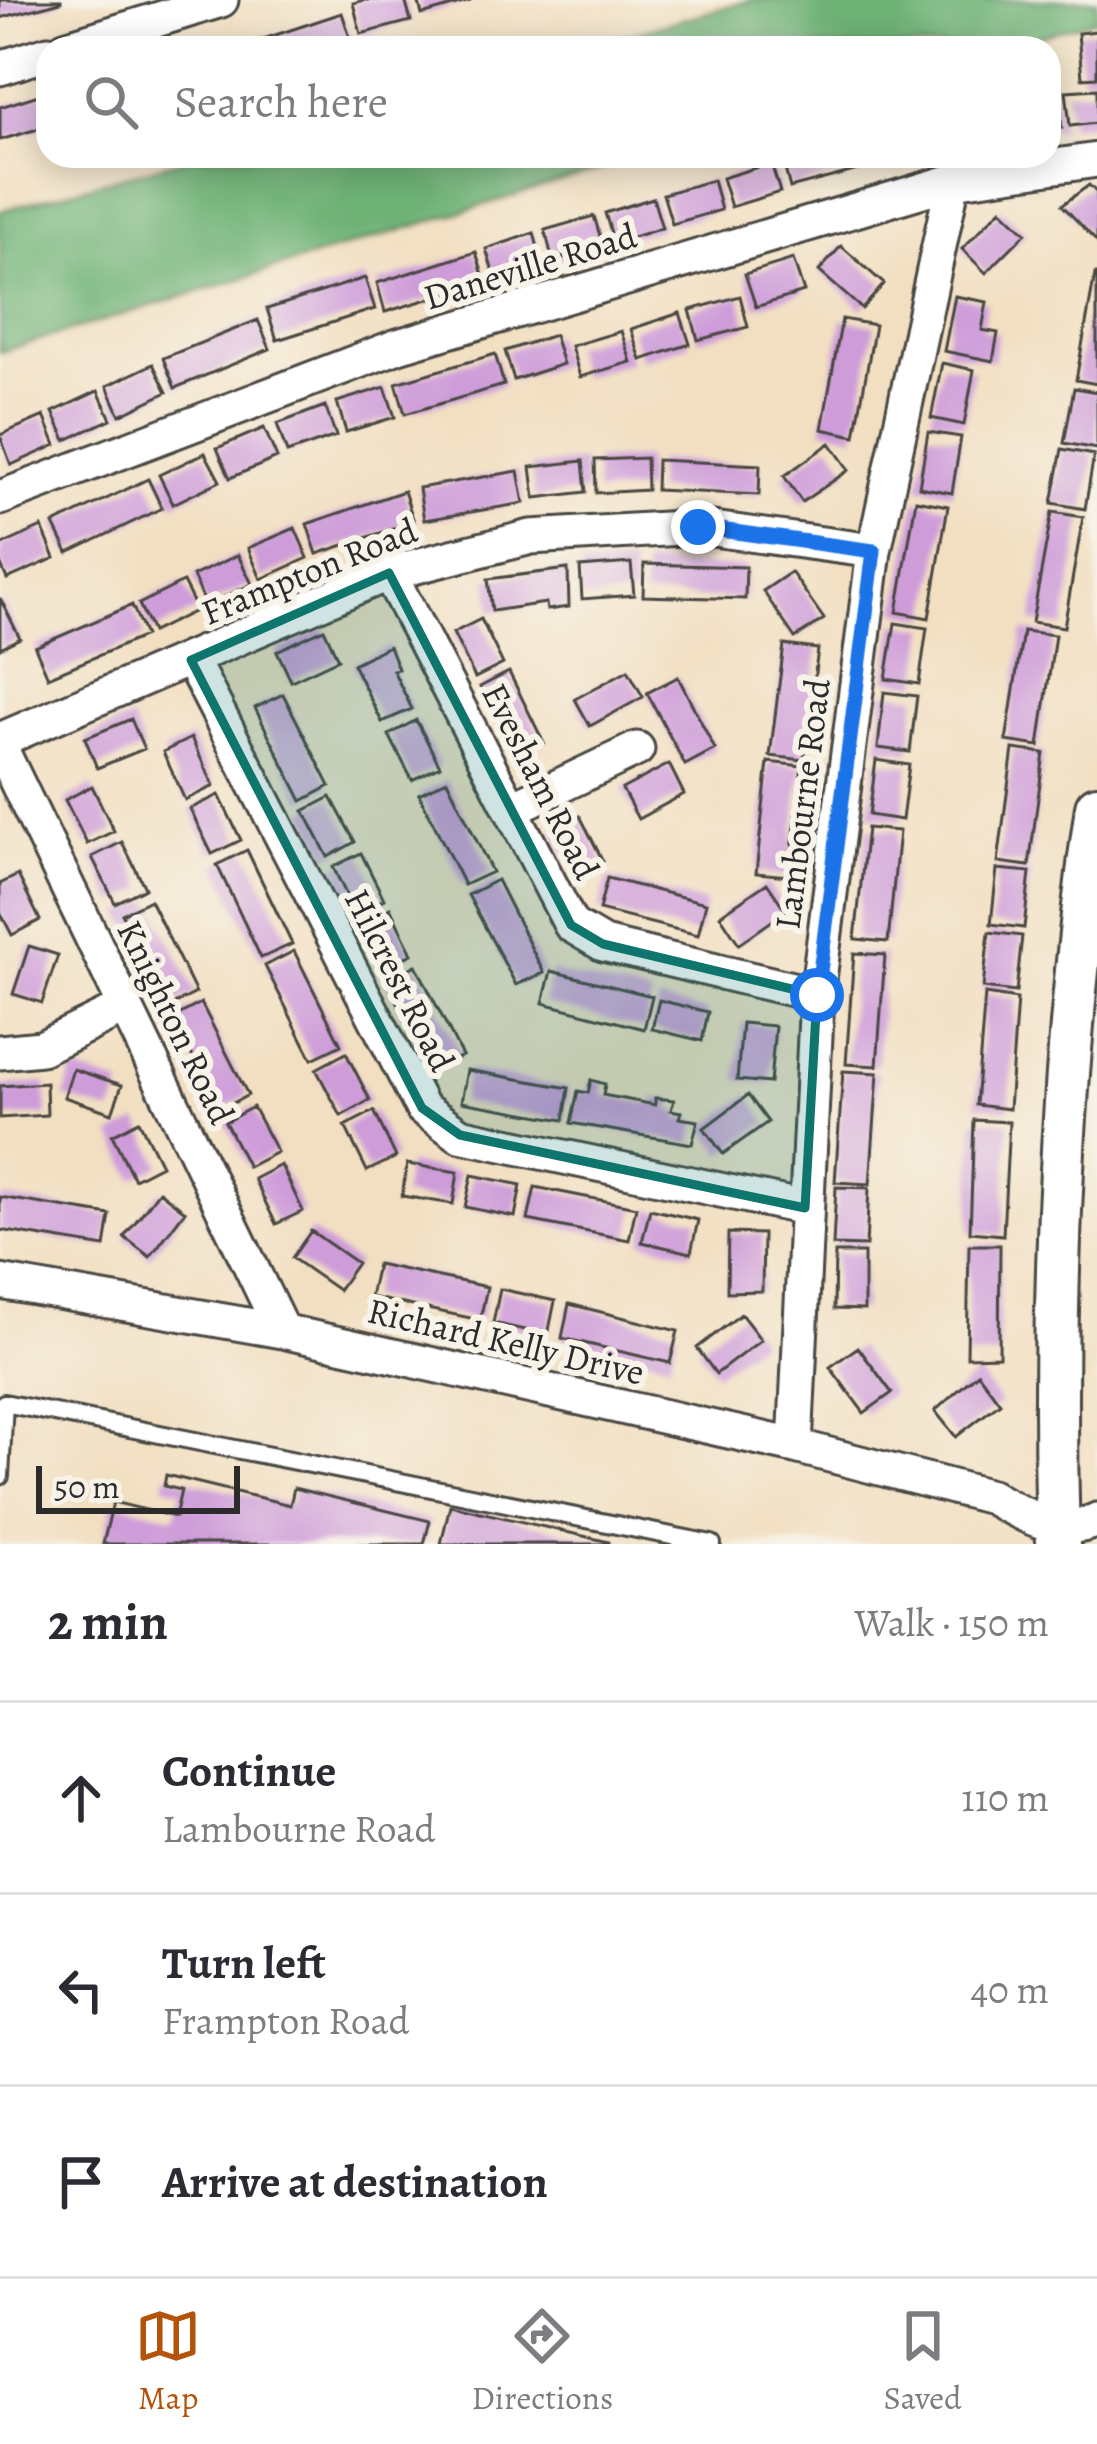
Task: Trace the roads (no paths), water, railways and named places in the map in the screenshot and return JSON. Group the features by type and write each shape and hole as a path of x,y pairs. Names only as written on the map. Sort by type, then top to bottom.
{"street":[{"path":"104,36 220,0"},
{"path":"0,68 36,57"},
{"name":"Daneville Road","path":"1061,165 1097,160"},
{"name":"Daneville Road","path":"0,498 398,346 953,181 1042,168"},
{"name":"Lambourne Road","path":"795,1446 817,995 874,551 953,181"},
{"name":"Frampton Road","path":"0,744 389,573 531,537 698,527 874,551"},
{"name":"Evesham Road","path":"389,573 571,925 603,944 817,995"},
{"name":"Hilcrest Road","path":"191,660 422,1108 460,1135 806,1208"},
{"name":"Knighton Road","path":"0,744 282,1331"},
{"path":"511,809 637,749"},
{"path":"1067,1518 1059,1254 1077,986 1097,807"},
{"path":"0,1052 41,1048 125,1007"},
{"name":"Richard Kelly Drive","path":"0,1282 282,1331 795,1446 991,1497 1032,1494 1067,1518"}],"lane":[{"path":"0,1476 4,1403 712,1544"}]}
